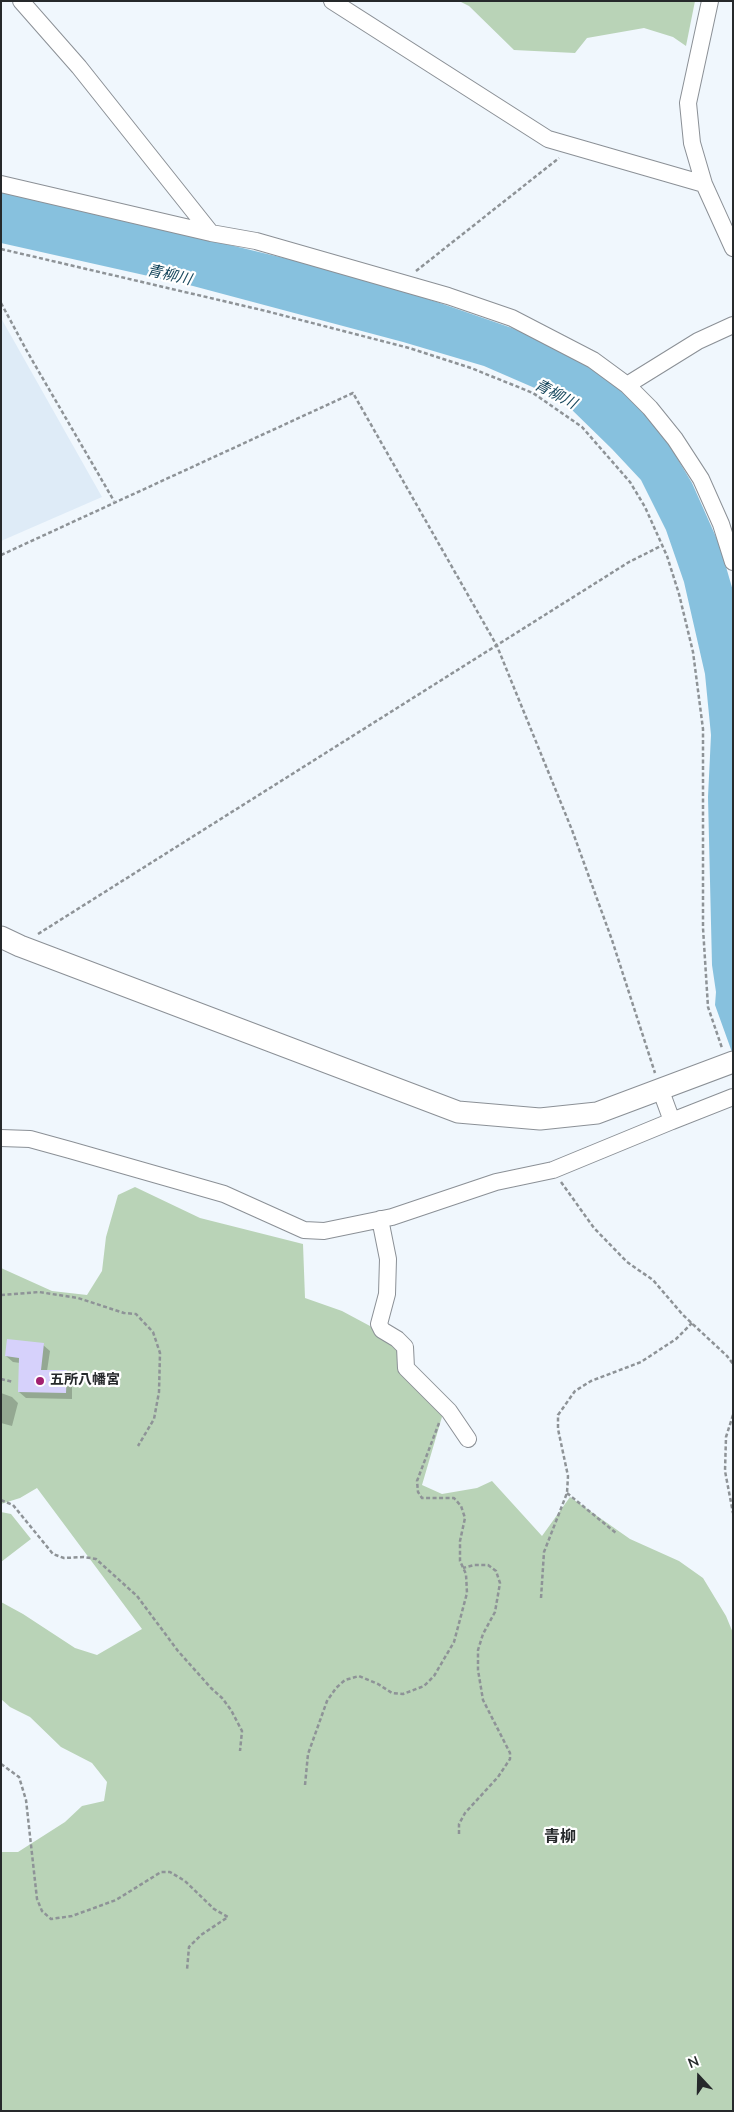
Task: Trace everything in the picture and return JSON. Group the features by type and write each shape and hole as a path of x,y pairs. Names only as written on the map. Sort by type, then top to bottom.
{"street":[{"path":"21,1 79,67 211,233"},
{"path":"332,1 548,139 704,184"},
{"path":"710,1 688,103 692,143 704,184 733,248"},
{"path":"1,184 211,233 256,241 448,296 512,318 593,360 627,385 650,408 675,439 701,479 721,524 733,562"},
{"path":"627,385 698,341 733,325"},
{"path":"11,941 458,1112 540,1119 597,1113 730,1064"},
{"path":"661,1091 672,1121"},
{"path":"1,1138 30,1139 224,1194 304,1230 324,1231 380,1219 496,1182 553,1170 733,1098"},
{"path":"380,1219 388,1259 388,1294 379,1324 382,1330 397,1339 405,1347 406,1368 445,1408 468,1438"}],"path":[{"path":"402,283 561,156 562,142"},
{"path":"1,250 344,330 471,368 533,393 582,427 630,482 645,507 662,546 679,594 693,652 703,729 703,928 708,1007 714,1029 730,1064"},
{"path":"1,302 28,353 114,502"},
{"path":"1,554 353,393 497,646 572,830 612,940 661,1091"},
{"path":"11,941 497,646 629,562 662,546"},
{"path":"553,1170 594,1228 627,1262 652,1280 733,1364"},
{"path":"1,1295 39,1292 78,1298 124,1313 136,1314 153,1332 160,1353 159,1392 154,1419 138,1446"},
{"path":"541,1598 544,1552 567,1493 568,1476 558,1415 566,1401 575,1391 591,1381 641,1362 676,1339 692,1323"},
{"path":"1,1379 13,1382"},
{"path":"305,1785 308,1754 327,1701 336,1688 345,1680 359,1676 378,1684 392,1693 403,1694 424,1686 434,1676 454,1642 462,1618 467,1593 466,1574 460,1561 460,1541 465,1518 461,1506 454,1498 422,1498 418,1492 417,1480 445,1408"},
{"path":"733,1415 726,1436 725,1471 733,1513"},
{"path":"567,1493 616,1533"},
{"path":"1,1500 13,1505 53,1554 64,1558 84,1557 96,1559 137,1596 178,1651 231,1710 242,1731 240,1751"},
{"path":"458,1834 459,1824 465,1813 498,1777 510,1759 510,1753 484,1700 478,1670 478,1650 483,1634 495,1612 500,1583 496,1571 488,1565 474,1565 463,1568"},
{"path":"1,1764 19,1777 26,1800 37,1898 42,1911 51,1920 72,1916 116,1900 161,1872 170,1872 185,1881 214,1909 228,1918 201,1935 189,1946 187,1970"}],"shaded area":[{"path":"1,318 102,497 1,541"}],"green space":[{"path":"459,1 695,1 686,46 673,37 644,28 587,38 575,53 514,50 469,6"},
{"path":"135,1187 200,1218 303,1244 305,1298 342,1311 370,1326 396,1348 444,1410 422,1485 442,1494 477,1488 492,1481 542,1536 570,1497 630,1539 679,1561 703,1578 726,1616 733,1633 733,2111 1,2111 1,1852 18,1852 65,1822 82,1806 104,1801 107,1782 92,1763 61,1747 30,1717 10,1707 1,1699 1,1602 75,1648 97,1655 142,1629 37,1488 20,1498 1,1504 1,1268 52,1291 87,1295 102,1271 106,1237 118,1195"},
{"path":"1,1512 11,1514 31,1539 1,1562"}],"water":[{"name":"青柳川","path":"1,190 338,271 437,302 512,328 555,348 595,370 634,400 664,436 692,483 720,546 733,591 733,1055 715,1005 716,992 712,965 708,797 711,735 705,674 684,582 666,530 641,480 569,407 537,389 484,366 403,342 193,286 1,243"}],"building":[{"path":"7,1339 44,1343 41,1370 67,1370 66,1393 18,1392 19,1358 5,1356"}],"place":[{"name":"五所八幡宮","path":"40,1381"}],"district":[{"name":"青柳","path":"560,1838"}]}
